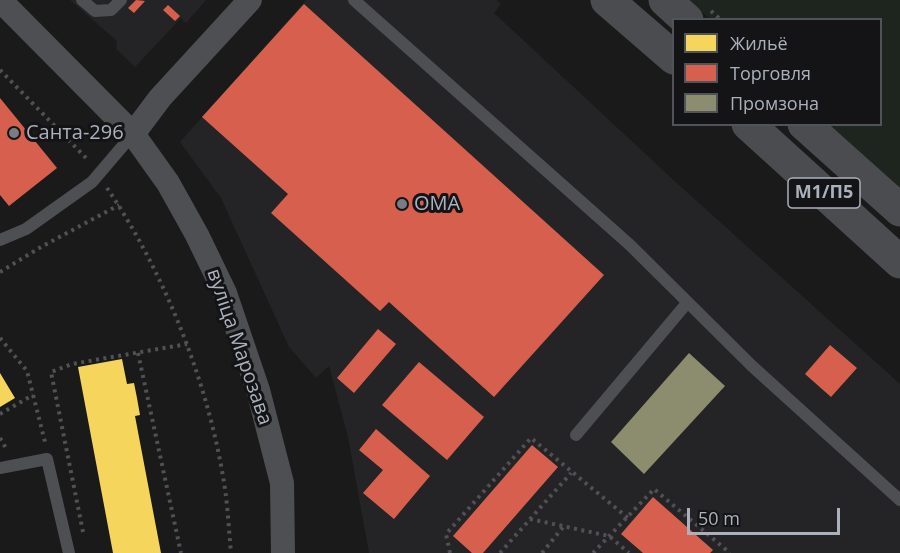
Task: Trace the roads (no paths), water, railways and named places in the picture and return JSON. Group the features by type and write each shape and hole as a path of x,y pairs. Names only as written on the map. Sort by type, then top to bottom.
{"highway":[{"path":"607,0 672,56"},
{"path":"665,0 685,18"},
{"name":"М1/П5","path":"750,126 900,262"},
{"name":"М1/П5","path":"806,126 900,210"}],"street":[{"name":"вуліца Марозава","path":"0,0 133,134 168,183 197,235 225,293 258,390 282,483 284,553"},
{"path":"133,134 160,98 250,0"}],"lane":[{"path":"82,0 95,11 111,10 121,0"},
{"path":"354,0 630,245 752,366 900,500"},
{"path":"0,240 26,229 92,182 133,134"},
{"path":"576,435 687,303"},
{"path":"0,468 47,459 69,553"}],"place":[{"name":"Санта-296","path":"14,133"},
{"name":"ОМА","path":"402,204"}]}
